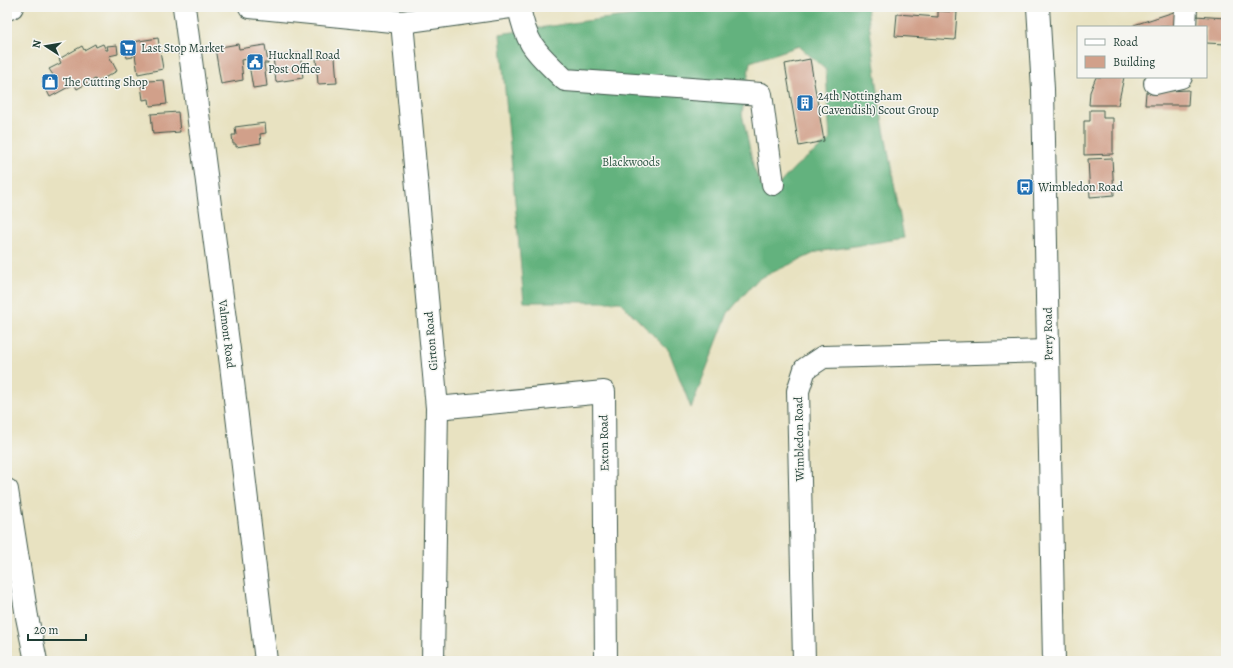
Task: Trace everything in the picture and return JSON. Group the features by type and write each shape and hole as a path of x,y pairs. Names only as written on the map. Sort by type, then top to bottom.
{"main road":[{"path":"7,8 12,7"},
{"name":"Valmont Road","path":"184,7 231,365 266,661"},
{"path":"250,7 402,22 424,13 510,7"},
{"path":"519,7 524,31 532,47 565,80 761,94 773,184"},
{"name":"Perry Road","path":"1038,7 1043,89 1054,661"},
{"path":"1185,26 1186,7"},
{"name":"Girton Road","path":"402,22 437,408 434,661"},
{"path":"1155,83 1177,78"},
{"name":"Wimbledon Road","path":"804,661 798,391 805,369 824,357 1048,351"},
{"name":"Exton Road","path":"437,408 604,392 606,661"},
{"path":"7,490 26,617 36,661"}],"green space":[{"name":"Blackwoods","path":"700,7 867,7 880,107 904,238 817,252 758,279 728,313 691,408 669,351 620,302 524,302 500,34 578,22","holes":["799,46 826,70 830,140 796,166 767,197 754,169 742,114 750,62"]}],"building":[{"path":"1183,9 1182,26 1133,26"},
{"path":"938,11 957,12 955,40 895,36 897,14 938,17"},
{"path":"1195,16 1226,18 1226,44 1207,43 1207,26 1194,26"},
{"path":"158,38 163,69 138,74 133,42"},
{"path":"131,41 133,57 127,58 124,42"},
{"path":"95,44 96,47 103,44 106,50 108,50 107,46 117,45 118,54 109,56 117,71 97,82 95,79 77,89 74,84 50,97 42,81 53,75 49,69 61,63 59,59 82,46 84,50"},
{"path":"238,44 239,49 265,45 268,63 264,63 267,86 253,88 248,59 241,60 243,80 221,84 215,48"},
{"path":"300,53 303,78 276,82 273,57"},
{"path":"335,57 337,83 318,84 316,58"},
{"name":"24th Nottingham (Cavendish) Scout Group","path":"810,59 824,141 799,146 785,64"},
{"path":"1096,78 1124,78 1118,105 1089,105 1090,92"},
{"path":"164,80 167,104 150,106 149,99 143,100 141,85 148,84 148,81"},
{"path":"1189,90 1188,105 1145,105 1146,92"},
{"path":"1090,110 1103,110 1103,118 1113,118 1113,154 1084,155 1084,121 1090,121"},
{"path":"178,112 180,132 153,134 151,114"},
{"path":"265,123 266,133 260,134 261,143 236,147 236,144 233,144 232,135 236,135 235,127"},
{"path":"1112,158 1114,195 1090,197 1088,159"}],"place":[{"name":"Last Stop Market","path":"128,48"},
{"name":"Hucknall Road Post Office","path":"255,62"},
{"name":"The Cutting Shop","path":"50,82"},
{"name":"24th Nottingham (Cavendish) Scout Group","path":"805,103"},
{"name":"Wimbledon Road","path":"1025,187"}]}
